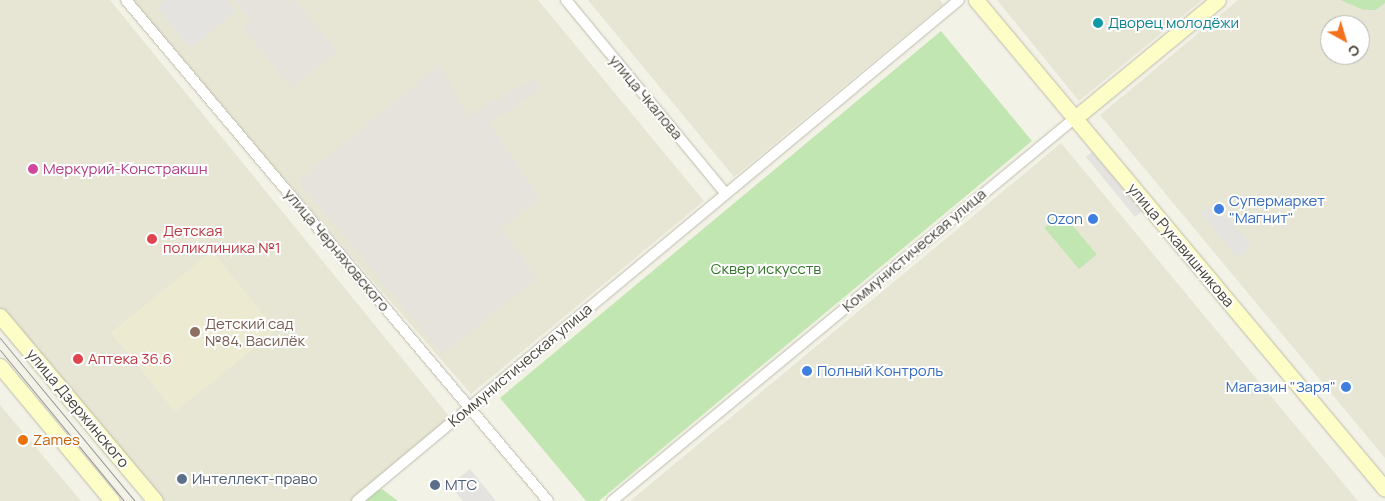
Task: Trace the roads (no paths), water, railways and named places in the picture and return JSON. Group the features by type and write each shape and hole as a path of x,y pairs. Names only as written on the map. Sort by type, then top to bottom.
{"street":[{"name":"улица Черняховского","path":"126,0 548,501"},
{"name":"улица Чкалова","path":"566,0 726,194"},
{"name":"Коммунистическая улица","path":"357,501 960,0"},
{"name":"улица Рукавишникова","path":"976,0 1385,490"},
{"name":"Коммунистическая улица","path":"612,501 1218,0"},
{"name":"улица Дзержинского","path":"0,316 155,501"},
{"path":"0,366 112,501"}],"tram line":[{"path":"0,338 135,501"},
{"path":"0,350 124,501"}],"place":[{"name":"Дворец молодёжи","path":"1098,23"},
{"name":"Меркурий-Констракшн","path":"33,169"},
{"name":"Супермаркет \"Магнит\"","path":"1219,209"},
{"name":"Ozon","path":"1093,219"},
{"name":"Детская поликлиника №1","path":"152,239"},
{"name":"Детский сад №84, Василёк","path":"195,332"},
{"name":"Аптека 36.6","path":"78,359"},
{"name":"Полный Контроль","path":"807,371"},
{"name":"Магазин \"Заря\"","path":"1346,387"},
{"name":"Zames","path":"23,440"},
{"name":"Интеллект-право","path":"182,479"},
{"name":"МТС","path":"435,485"}],"park label":[{"name":"Сквер искусств","path":"766,269"}]}
